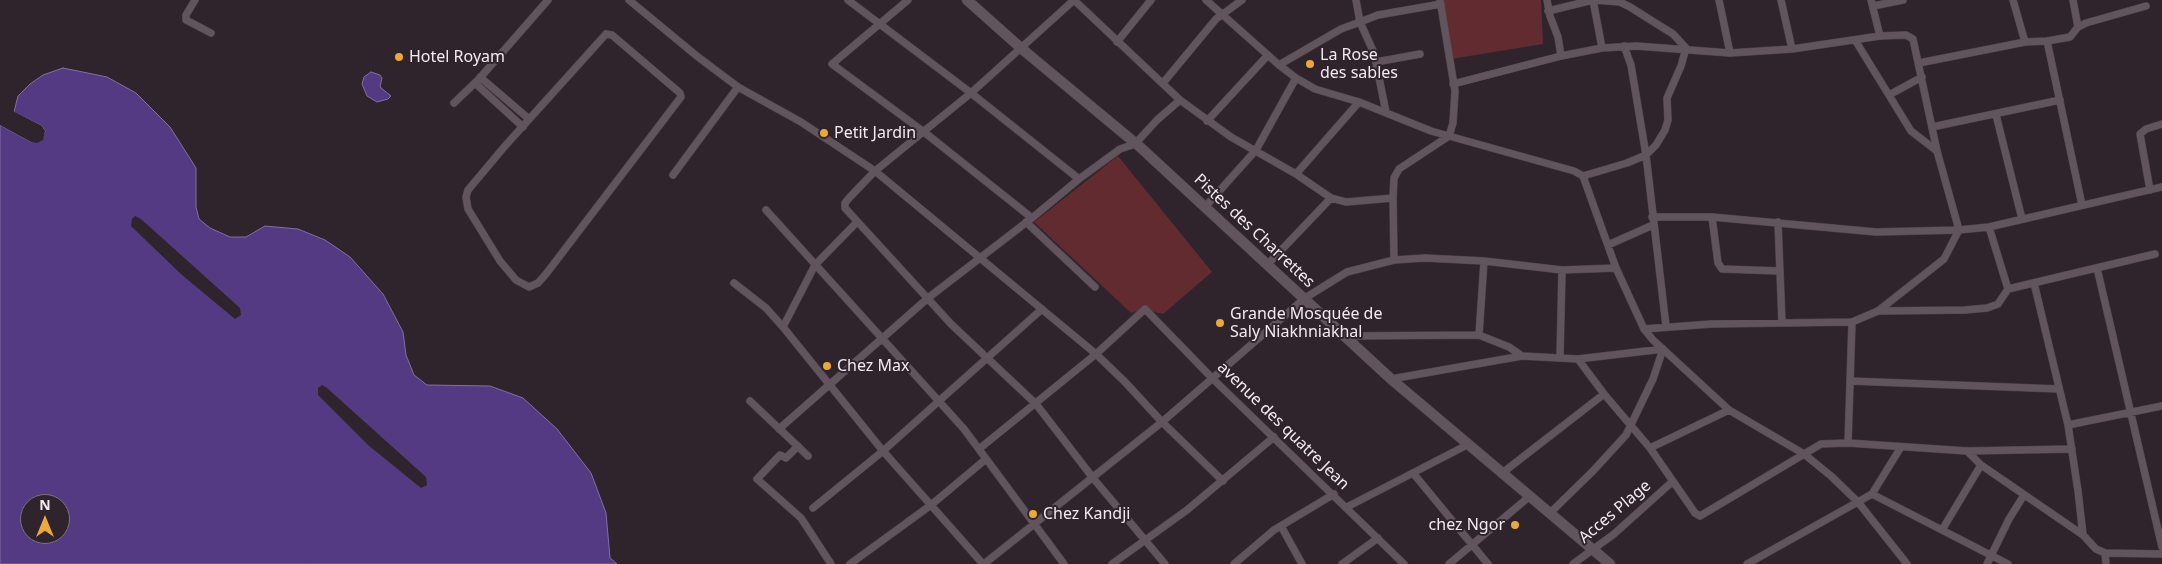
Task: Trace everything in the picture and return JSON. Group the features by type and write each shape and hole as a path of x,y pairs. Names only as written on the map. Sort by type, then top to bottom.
{"main road":[{"name":"Pistes des Charrettes","path":"967,0 1135,144 1268,264 1391,379 1501,474 1610,564"}],"street":[{"path":"195,0 186,15 186,20 212,34"},
{"path":"454,103 478,80 548,0"},
{"path":"629,0 698,57 738,87 801,122 875,171 1096,354 1223,481"},
{"path":"848,0 971,93 1079,179"},
{"path":"908,0 832,64 924,132 1029,220 1095,287"},
{"path":"1165,564 1093,478 1036,404 986,358 928,298 847,212 844,203 875,171 971,93 1022,49 1074,0 1180,100 1231,137 1296,174 1331,198 1346,202 1394,198"},
{"path":"1118,42 1151,0"},
{"path":"1206,0 1279,65 1315,89 1359,102 1431,131 1574,171 1583,176 1616,268 1644,329 1729,410 1804,454 1831,476 1858,502 1907,564"},
{"path":"1163,83 1222,14 1242,0"},
{"path":"1356,0 1360,22 1369,39 1376,62 1386,112"},
{"path":"1547,0 1548,11 1556,28 1561,56"},
{"path":"1548,11 1593,0 1620,1 1657,22 1673,34 1686,48"},
{"path":"1593,0 1602,48"},
{"path":"1719,0 1730,53"},
{"path":"1781,0 1792,49"},
{"path":"1880,36 1872,3 1903,0"},
{"path":"2013,0 2025,42"},
{"path":"2073,0 2078,27"},
{"path":"1279,65 1341,29 1378,15 1441,2 1455,108 1449,136 1400,169 1394,178 1394,260"},
{"path":"1919,63 2025,42 2070,37 2078,27 2146,6"},
{"path":"606,34 612,35 680,93 681,97 546,274 532,287 524,286 516,280 500,261 468,210 466,197 468,190 523,127 606,34"},
{"path":"1453,84 1561,56 1602,48 1624,46 1686,48 1730,53 1792,49 1902,34 1911,37 1915,42 1937,151 1959,230 1944,259 1878,311 1852,322 1666,326 1644,329"},
{"path":"1855,40 1911,131 1937,151"},
{"path":"2047,41 2082,205"},
{"path":"1624,46 1631,66 1646,155 1666,326"},
{"path":"1583,176 1627,163 1646,155 1656,145 1665,130 1668,120 1667,98 1681,66 1686,48"},
{"path":"1376,62 1420,54"},
{"path":"1207,121 1268,55"},
{"path":"1889,95 1922,77"},
{"path":"1204,207 1256,150 1296,78"},
{"path":"478,80 529,119"},
{"path":"478,80 523,127"},
{"path":"674,175 738,87"},
{"path":"779,428 928,298 1079,179 1120,149 1135,144 1157,120 1180,100"},
{"path":"1932,126 1996,115 2060,100"},
{"path":"1296,174 1359,102"},
{"path":"1996,115 2022,219"},
{"path":"2150,190 2140,134 2146,129 2162,124"},
{"path":"1652,217 1712,217 1876,232 1959,230 1990,227 2162,187"},
{"path":"1268,264 1331,198"},
{"path":"766,210 939,401 979,449 1064,564"},
{"path":"1712,217 1718,263 1722,269 1780,271"},
{"path":"783,327 815,265 856,222"},
{"path":"1778,222 1782,323"},
{"path":"1608,245 1653,225"},
{"path":"1990,227 2008,289"},
{"path":"1878,311 1987,308 1998,304 2008,289 2155,254"},
{"path":"734,284 766,308 783,327 883,451 984,564 1214,379 1305,298 1347,272 1394,260 1425,258 1484,261 1562,270 1616,268"},
{"path":"1479,335 1484,261"},
{"path":"2097,268 2162,547"},
{"path":"1560,357 1562,270"},
{"path":"2034,283 2068,425 2082,535"},
{"path":"813,508 883,451 1042,309"},
{"name":"avenue des quatre Jean","path":"1096,354 1139,313 1145,311 1145,309 1147,310 1214,379 1404,564"},
{"path":"1848,443 1852,322"},
{"path":"1343,336 1479,335 1509,347 1522,356"},
{"path":"1391,379 1522,356 1578,359 1663,349"},
{"path":"1550,513 1626,435 1653,379 1663,349"},
{"path":"979,449 1096,354"},
{"path":"1578,359 1604,394 1650,448 1700,516 1821,444 1848,443 1966,451 2072,449"},
{"path":"1850,381 2058,389"},
{"path":"1501,474 1604,394"},
{"path":"750,401 808,456"},
{"path":"2068,425 2130,414 2162,406"},
{"path":"1650,448 1729,410"},
{"path":"1112,564 1223,481 1274,438"},
{"path":"1347,507 1467,445"},
{"path":"798,446 786,458 780,455 758,479 801,518 831,564"},
{"path":"1747,564 1872,494 1901,447"},
{"path":"1966,451 1981,464 2082,535 2090,545 2105,553 2162,554"},
{"path":"850,564 862,561 986,459"},
{"path":"1942,530 1981,464"},
{"path":"1413,473 1488,564"},
{"name":"Acces Plage","path":"1573,564 1614,534 1674,481"},
{"path":"1234,564 1281,526 1334,494"},
{"path":"1872,494 2008,564"},
{"path":"1988,564 2009,519 2024,495"},
{"path":"1448,564 1530,496"},
{"path":"1281,526 1302,564"},
{"path":"1342,564 1378,538"},
{"path":"2105,553 2106,564"}],"shaded area":[{"path":"1441,0 1541,0 1543,44 1451,59"},
{"path":"63,68 107,77 136,93 170,127 196,168 196,207 199,219 210,228 230,237 246,237 265,226 298,229 325,240 350,257 383,294 403,332 406,355 414,375 427,385 490,386 523,398 557,429 591,473 606,513 610,558 617,564 0,564 0,125 31,142 42,140 45,131 42,126 14,112 18,96 43,75"},
{"path":"371,72 380,75 382,78 380,87 391,96 388,99 377,102 367,96 362,84 364,77"},
{"path":"1118,156 1212,272 1163,314 1143,309 1131,313 1034,222"}],"pier":[{"path":"11,110 42,126 45,131 43,140 37,143 31,142 0,125 0,123 34,140 41,138 43,132 40,128 12,114"},
{"path":"135,216 141,219 240,308 241,315 235,319 182,275 131,226 132,219"},
{"path":"322,385 426,477 427,485 421,488 368,445 318,395 318,388"}],"place":[{"name":"Hotel Royam","path":"399,57"},
{"name":"La Rose des sables","path":"1310,64"},
{"name":"Petit Jardin","path":"824,133"},
{"name":"Grande Mosquée de Saly Niakhniakhal","path":"1220,323"},
{"name":"Chez Max","path":"827,366"},
{"name":"Chez Kandji","path":"1033,514"},
{"name":"chez Ngor","path":"1515,525"}]}
